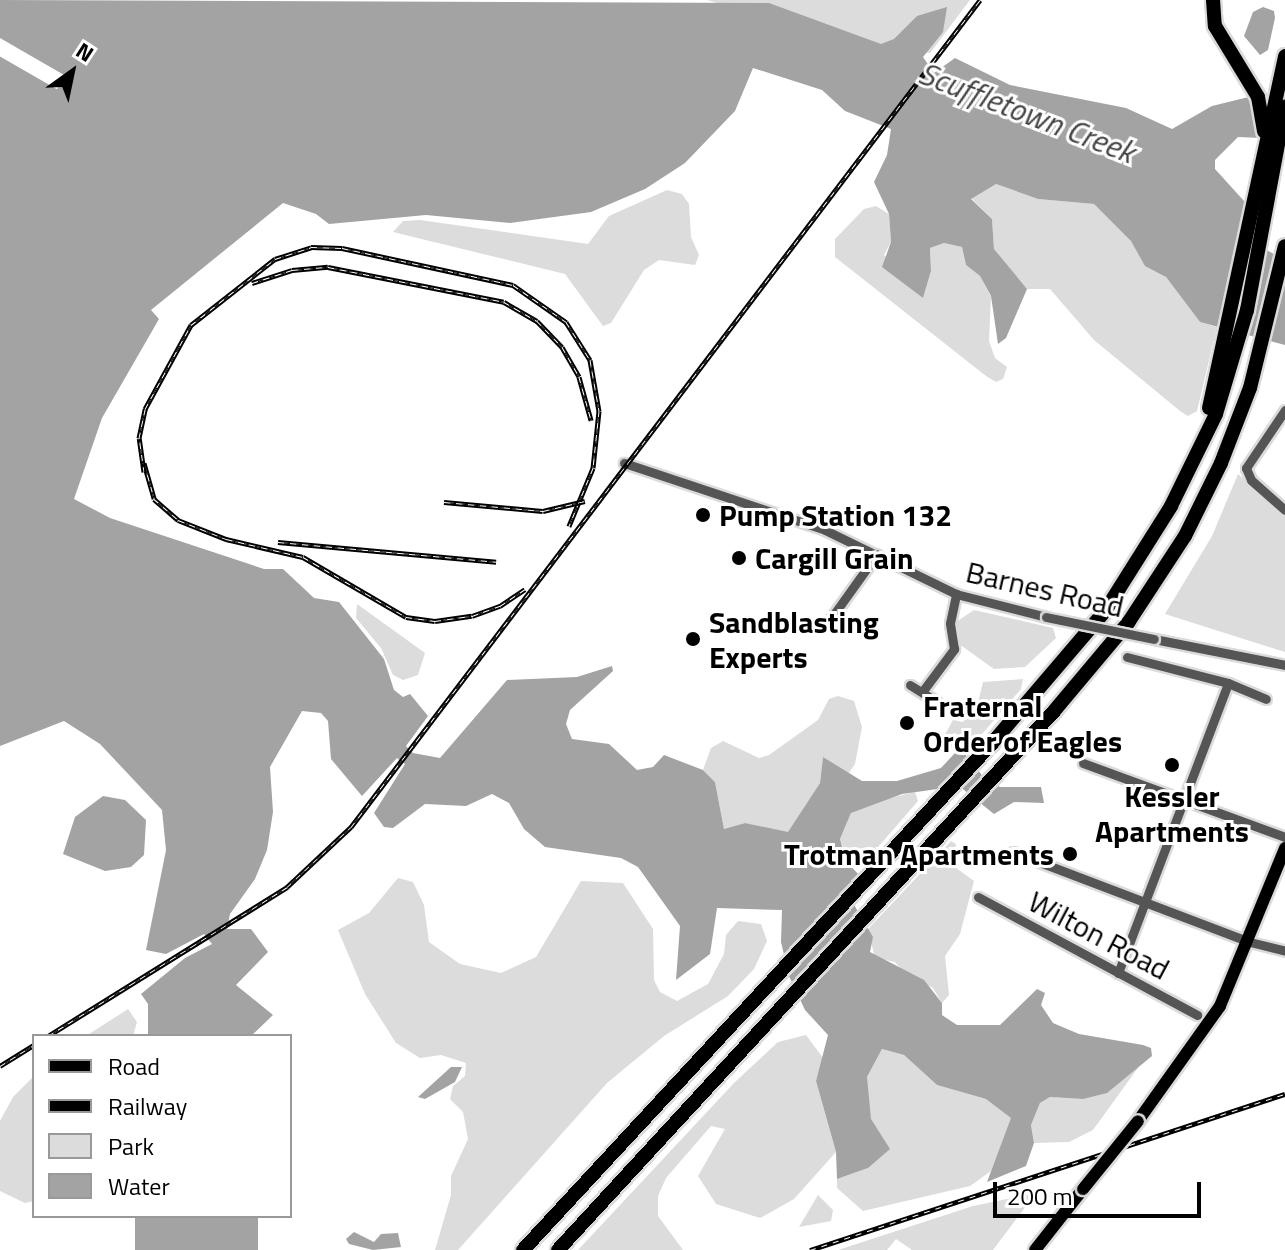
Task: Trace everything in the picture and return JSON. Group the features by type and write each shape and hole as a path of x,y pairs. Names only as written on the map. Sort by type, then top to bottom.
{"highway":[{"path":"1213,0 1212,17 1220,38 1252,83 1264,120 1268,164"},
{"path":"523,1250 994,741 1105,611 1197,455 1230,354 1268,164 1285,56"},
{"path":"1268,164 1285,107"},
{"path":"558,1250 1101,658 1168,564 1214,480 1257,363 1285,246"}],"main road":[{"path":"1035,1250 1138,1121 1210,1023 1250,942 1285,848"}],"street":[{"path":"1285,410 1248,458 1247,471 1285,510"},
{"name":"Barnes Road","path":"624,463 825,530 956,594 1046,617 1285,665"},
{"path":"829,621 877,554"},
{"path":"922,692 954,649 950,623 956,594"},
{"name":"Barnes Road","path":"1127,657 1228,683 1266,699"},
{"path":"1118,973 1228,683"},
{"path":"910,685 936,701"},
{"path":"1083,763 1285,837"},
{"path":"1013,852 1145,904 1250,942 1285,951"},
{"name":"Wilton Road","path":"978,897 1197,1015"}],"green space":[{"path":"707,0 970,0 930,53 885,51"},
{"path":"996,184 1038,199 1094,204 1132,241 1142,259 1166,277 1200,322 1217,327 1197,411 1188,416 1180,411 1094,340 1050,289 1027,289 1010,271 994,249 992,219 971,198"},
{"path":"667,190 682,194 689,204 691,237 699,255 695,265 659,260 644,270 611,323 603,326 565,274 393,232 403,221 420,220 588,244 609,216"},
{"path":"876,206 889,214 891,242 884,255 923,298 931,271 930,248 944,243 962,247 966,265 980,276 991,297 989,341 995,358 1007,367 1003,379 996,382 986,376 835,257 835,239 864,209"},
{"path":"1238,474 1285,516 1285,652 1165,614 1212,536"},
{"path":"357,604 425,653 418,675 403,680 393,675 381,648 356,618"},
{"path":"974,610 1053,628 1056,638 1025,667 994,669 959,644 956,622"},
{"path":"1023,679 1021,689 982,734 945,751 937,749 953,720 963,722 977,707 983,682"},
{"path":"838,696 854,701 862,727 855,764 848,774 823,757 820,783 788,833 745,823 724,829 715,782 703,770 711,748 723,741 759,758 769,755 818,720 829,699"},
{"path":"915,792 918,801 865,862 850,866 840,839 851,813 869,803"},
{"path":"951,841 956,844 952,865 974,881 960,934 945,956 949,995 942,1003 933,988 906,975 895,962 875,958 868,929"},
{"path":"398,878 413,882 424,905 429,942 460,964 501,973 536,957 581,881 623,883 653,929 654,980 660,992 677,1001 708,984 724,954 726,935 738,921 761,924 767,941 754,969 728,996 664,1036 607,1083 458,1250 435,1250 451,1195 451,1176 468,1139 463,1112 450,1099 453,1086 465,1076 466,1063 441,1055 420,1058 396,1043 365,994 338,930 369,913"},
{"path":"128,1009 137,1022 134,1034 89,1034"},
{"path":"806,1035 823,1058 816,1081 836,1152 794,1199 760,1218 716,1204 698,1176 725,1129 711,1126 666,1178 658,1196 658,1216 683,1250 578,1250 734,1083 778,1042"},
{"path":"882,1049 904,1055 937,1085 986,1099 1013,1116 991,1171 970,1186 863,1211 837,1188 837,1179 868,1168 867,1077"},
{"path":"1140,1065 1093,1130 1069,1142 1034,1143 1031,1125 1040,1103 1050,1097 1083,1099"},
{"path":"32,1078 32,1201 25,1203 0,1191 0,1121 13,1097"},
{"path":"1036,1193 993,1250 912,1250 896,1239 887,1250 838,1250 973,1206"},
{"path":"818,1195 833,1210 831,1221 799,1227"}],"water":[{"name":"Scuffletown Creek","path":"0,0 769,3 881,44 894,39 917,16 947,7 943,32 923,57 934,73 955,58 1010,85 1126,108 1172,129 1212,106 1265,93 1283,100 1275,125 1261,138 1238,137 1215,160 1215,169 1254,212 1261,247 1285,260 1285,345 1200,322 1166,277 1145,266 1131,241 1094,204 1038,199 996,184 971,199 992,219 994,249 1027,289 1006,338 998,344 991,296 980,276 966,265 962,247 944,243 930,248 931,271 923,298 882,267 891,242 889,214 874,182 887,155 891,129 845,111 822,90 753,68 735,111 685,163 645,189 591,212 510,223 426,215 329,224 316,214 283,203 151,310 159,319 102,418 74,499 110,518 264,569 283,569 314,598 339,602 384,659 394,690 403,697 410,694 428,716 406,746 413,753 440,758 507,680 577,677 612,666 613,671 570,710 566,724 572,739 609,744 637,770 653,767 664,755 703,770 715,782 724,829 745,823 788,832 820,783 823,757 862,781 897,781 941,768 955,753 965,754 985,779 1000,787 1041,787 1044,803 1014,802 994,814 959,786 902,794 851,813 840,839 846,861 859,875 850,898 873,937 870,952 924,980 942,1003 942,1015 957,1025 1000,1025 1037,989 1045,993 1041,1005 1053,1023 1079,1034 1151,1048 1152,1056 1107,1093 1083,1099 1050,1097 1040,1103 1031,1125 1034,1143 1026,1166 987,1182 1011,1118 986,1099 937,1085 904,1055 882,1049 867,1077 871,1119 890,1149 868,1168 837,1179 836,1152 816,1081 828,1035 805,1010 789,976 781,942 782,910 717,908 710,954 676,980 680,926 638,867 621,858 545,847 524,829 509,803 492,794 466,806 425,804 393,828 384,827 374,813 405,764 397,758 362,796 331,759 328,721 321,713 302,711 270,767 273,812 267,850 255,879 230,914 227,929 251,929 268,952 236,985 273,1015 253,1034 148,1034 148,1004 141,994 185,958 212,944 204,934 166,954 146,950 166,850 162,810 100,744 64,721 0,746"},
{"path":"1263,7 1274,11 1275,18 1268,50 1260,55 1244,36 1253,12"},
{"path":"103,796 125,800 146,820 144,855 131,867 105,871 63,854 75,817"},
{"path":"451,1067 462,1067 455,1082 425,1099 418,1097"},
{"path":"135,1218 258,1218 258,1250 135,1250"},
{"path":"354,1232 374,1242 381,1234 398,1233 401,1247 373,1250 349,1244 346,1239"}],"pier":[{"path":"0,38 65,75 57,89 0,56"}],"railway":[{"path":"51,1034 287,887 351,827 980,0"},
{"path":"144,472 139,438 145,409 191,325 275,259 311,247 342,248 513,285 566,322 590,360 599,411 593,468 569,526"},
{"path":"252,283 292,270 328,267 504,302 537,321 562,347 579,377 591,420"},
{"path":"144,463 154,499 178,520 226,539 303,557 406,617 435,621 472,616 500,606 525,589"},
{"path":"444,502 543,511 585,501"},
{"path":"278,542 496,562"},
{"path":"0,1066 32,1046"},
{"path":"810,1250 1285,1094"}],"place":[{"name":"Pump Station 132","path":"703,515"},
{"name":"Cargill Grain","path":"739,558"},
{"name":"Sandblasting Experts","path":"693,639"},
{"name":"Fraternal Order of Eagles","path":"907,723"},
{"name":"Kessler Apartments","path":"1172,765"},
{"name":"Trotman Apartments","path":"1070,854"}]}
